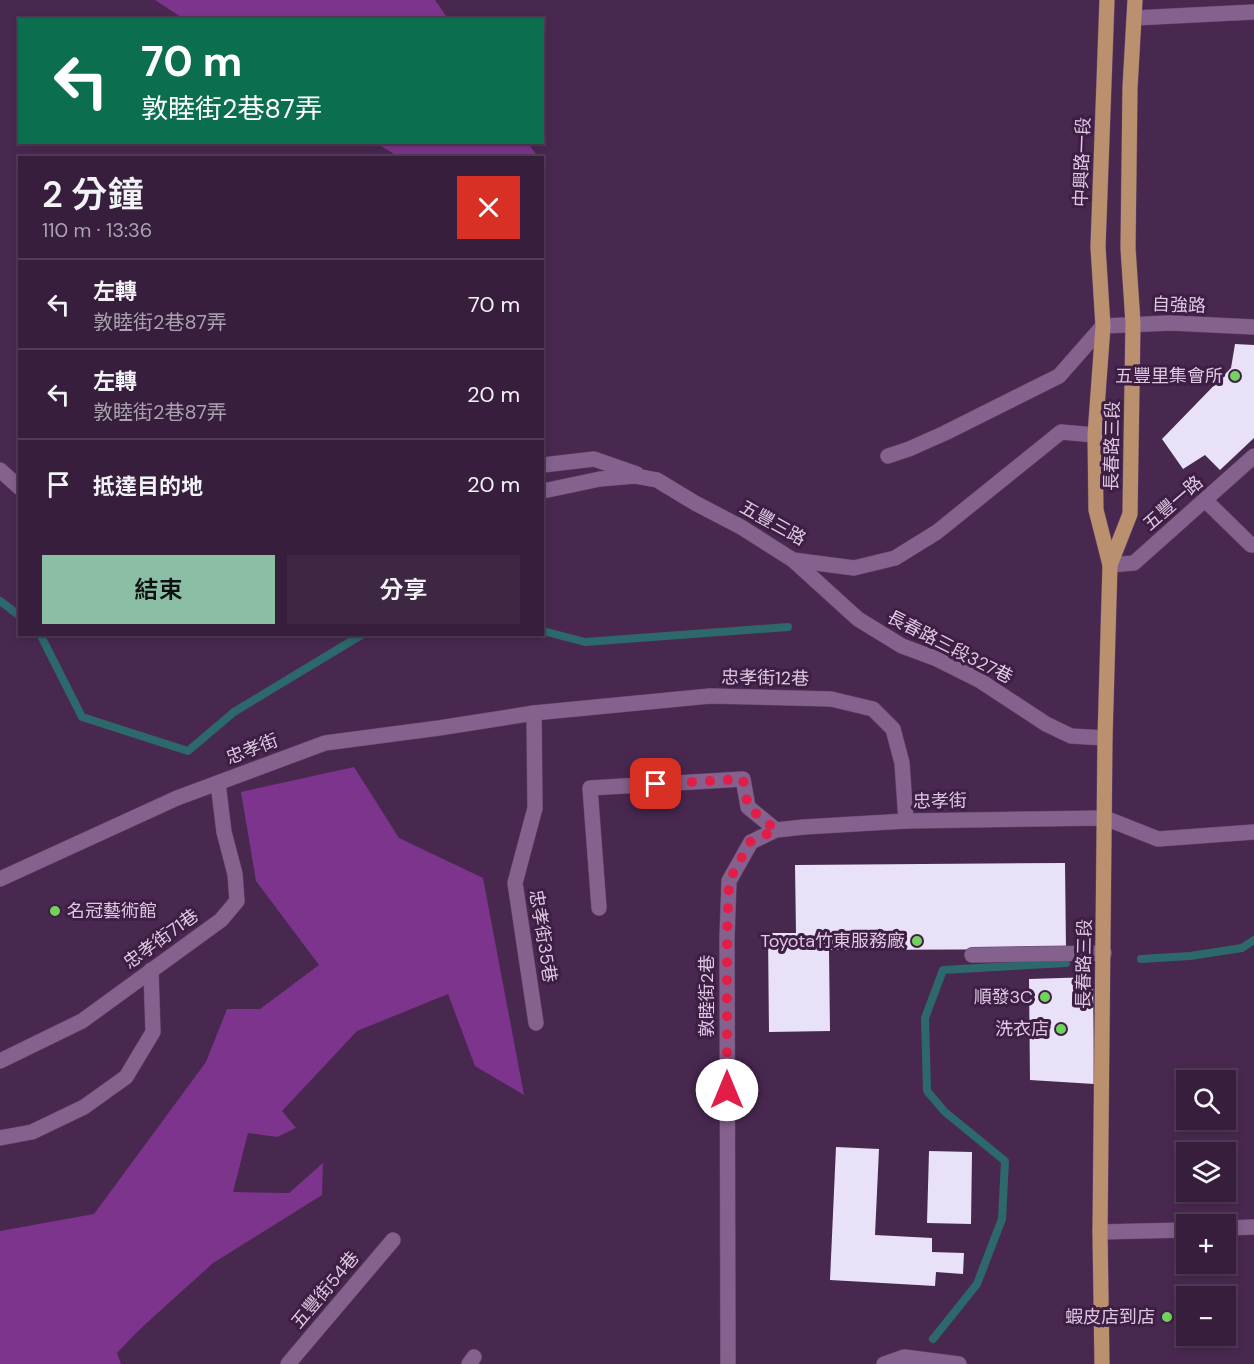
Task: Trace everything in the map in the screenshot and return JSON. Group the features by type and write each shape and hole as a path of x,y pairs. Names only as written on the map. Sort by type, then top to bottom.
{"main road":[{"name":"中興路一段","path":"1103,326 1098,248 1107,0"},
{"path":"1133,323 1128,248 1130,88 1135,0"},
{"name":"長春路三段","path":"1110,565 1130,514 1133,323"},
{"name":"長春路三段","path":"1102,1364 1100,1232 1105,738 1110,565 1096,510 1095,435 1103,326"}],"street":[{"path":"1134,18 1254,12"},
{"name":"自強路","path":"1103,326 1133,323 1254,327"},
{"path":"888,456 936,437 1059,376 1103,326"},
{"name":"五豐三路","path":"544,491 634,476 657,480 741,527 793,560 854,568 895,558 937,532 1061,432 1095,435"},
{"name":"五豐一路","path":"1110,565 1134,562 1254,456"},
{"path":"544,465 594,459 657,480"},
{"path":"0,470 18,486"},
{"path":"1205,500 1251,545 1254,545"},
{"name":"長春路三段327巷","path":"793,560 858,619 902,646 937,659 979,680 1046,724 1071,736 1105,738"},
{"name":"忠孝街12巷","path":"534,714 710,696 831,699 873,709 894,729 902,763 906,821"},
{"name":"忠孝街","path":"0,879 177,798 325,743 534,714"},
{"name":"忠孝街35巷","path":"534,714 535,808 515,883 536,1023"},
{"path":"599,908 590,788 743,779 748,807 776,830"},
{"name":"忠孝街71巷","path":"0,1061 82,1021 221,920 237,901 235,874 224,832 218,783"},
{"path":"1105,818 1158,839 1254,832"},
{"name":"忠孝街","path":"776,830 906,821 1105,818"},
{"name":"敦睦街2巷","path":"728,1364 727,972 729,881 750,842 776,830"},
{"path":"972,955 1104,953"},
{"path":"0,1138 32,1132 74,1112 126,1077 153,1032 152,970"},
{"path":"1236,1228 1254,1227"},
{"path":"1100,1232 1176,1230"},
{"name":"五豐街54巷","path":"288,1364 393,1240"},
{"path":"884,1364 904,1357 959,1364"}],"shaded area":[{"path":"155,0 435,0 447,18 182,18"},
{"path":"378,144 529,144 537,156 397,156"},
{"path":"354,767 399,838 483,878 524,1095 475,1066 448,994 357,1031 282,1111 296,1128 277,1137 248,1133 233,1192 289,1193 323,1163 322,1195 213,1263 117,1353 121,1364 0,1364 0,1231 94,1214 206,1062 227,1009 260,1009 319,965 256,881 241,792"}],"building":[{"path":"1235,344 1254,345 1254,438 1220,470 1205,455 1183,469 1162,439 1231,368"},
{"name":"Toyota竹東服務廠","path":"1065,863 1066,949 829,950 830,1031 769,1032 768,933 796,933 795,865"},
{"name":"洗衣店","path":"1093,977 1094,1084 1030,1080 1029,979"},
{"path":"836,1147 879,1149 875,1235 932,1238 932,1252 964,1253 963,1274 936,1272 935,1286 830,1280"},
{"path":"929,1151 972,1152 971,1224 927,1223"}],"waterway":[{"path":"0,601 18,614"},
{"path":"544,631 585,642 788,627"},
{"path":"41,636 82,717 188,751 234,712 360,636"},
{"path":"1141,959 1190,956 1242,948 1254,940"},
{"path":"933,1339 977,1284 1002,1219 1005,1161 945,1112 927,1091 925,1018 943,970 1066,963"}],"place":[{"name":"五豐里集會所","path":"1235,376"},
{"name":"名冠藝術館","path":"55,911"},
{"name":"Toyota竹東服務廠","path":"917,941"},
{"name":"順發3C","path":"1045,997"},
{"name":"洗衣店","path":"1061,1029"},
{"name":"蝦皮店到店","path":"1167,1317"}],"route":[{"path":"656,784 743,779 748,807 776,830 750,842 729,881 727,1090"}]}
